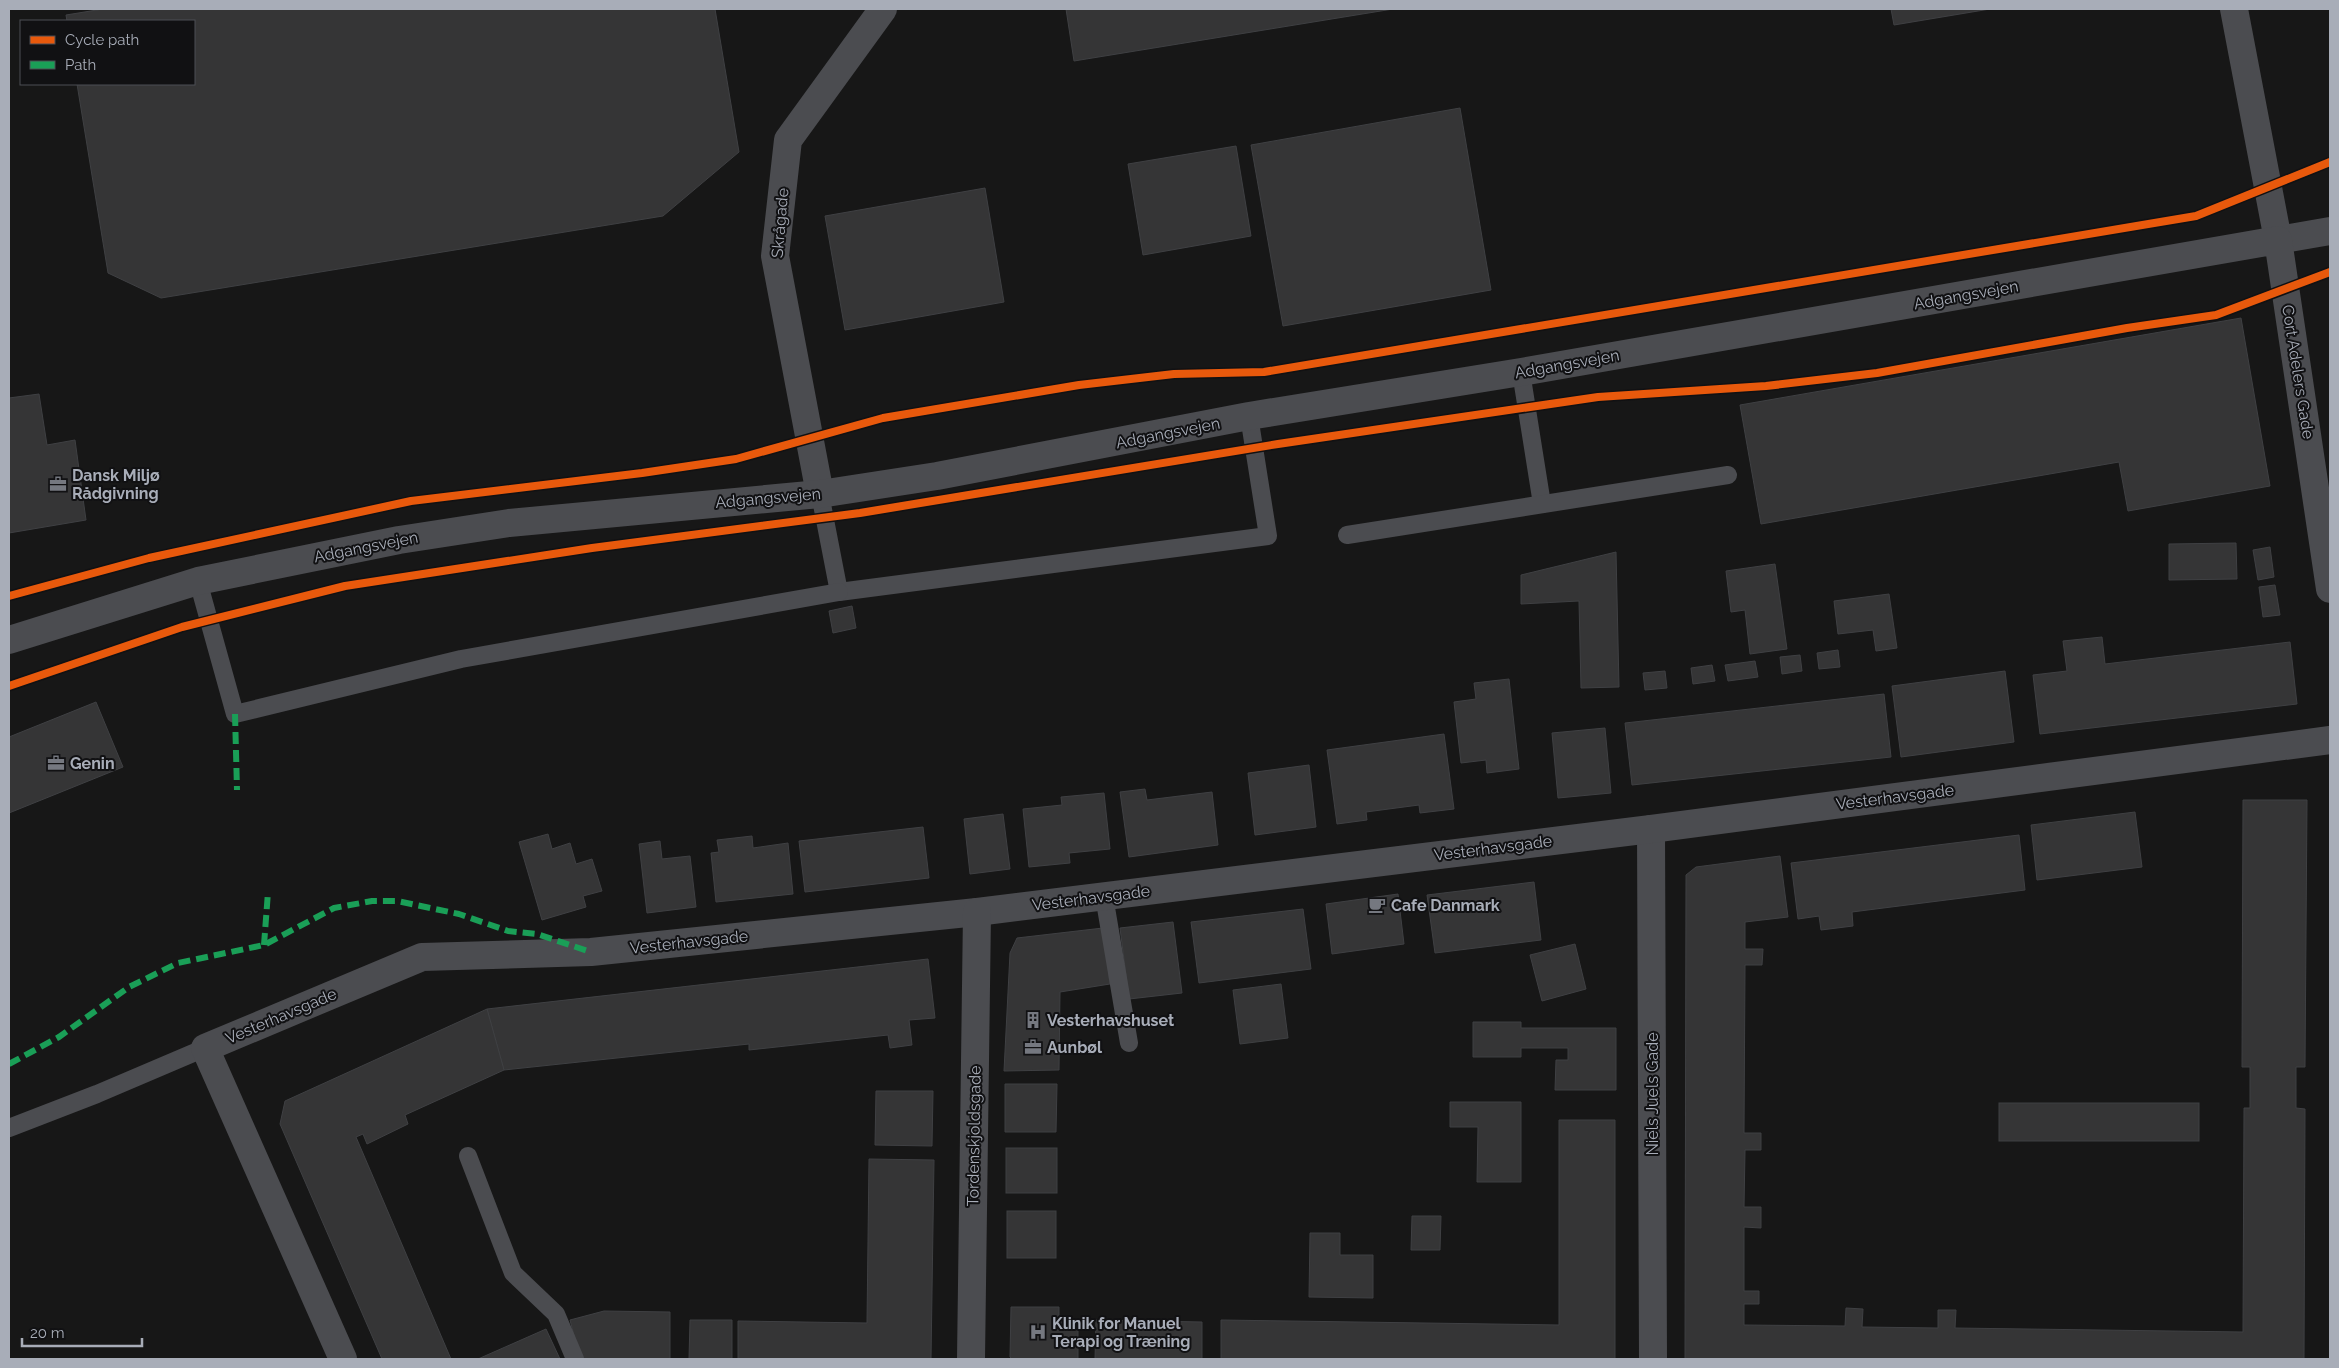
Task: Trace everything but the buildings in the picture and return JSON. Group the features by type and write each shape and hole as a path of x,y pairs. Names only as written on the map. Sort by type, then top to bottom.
{"street":[{"name":"Skrågade","path":"820,494 774,256 788,140 883,9"},
{"name":"Cort Adelers Gade","path":"2234,9 2278,240 2330,589"},
{"name":"Adgangsvejen","path":"9,640 198,581 399,540 509,523 820,494 937,476 1249,416 1521,372 2330,231"},
{"name":"Vesterhavsgade","path":"343,1359 204,1048 422,957 591,952 977,912 1651,829 2330,740"},
{"name":"Niels Juels Gade","path":"1651,829 1653,1359"},
{"name":"Tordenskjoldsgade","path":"971,1359 977,912"}],"lane":[{"path":"1521,372 1542,504"},
{"path":"198,581 235,714 461,659 839,592 1268,536 1249,416"},
{"path":"1347,535 1728,474"},
{"path":"820,494 839,592"},
{"path":"1104,896 1129,1042"},
{"path":"9,1128 97,1094 204,1048"},
{"path":"468,1156 513,1273 556,1314 575,1359"}],"marked path":[{"path":"235,714 237,790"},
{"path":"264,945 268,892"},
{"path":"9,1064 59,1037 129,987 178,963 264,945 334,908 372,901 397,901 459,914 508,931 537,934 591,952"}],"cycle path":[{"path":"9,596 149,558 411,501 642,473 736,459 883,418 1079,385 1174,374 1264,372 2196,216 2330,162"},
{"path":"9,686 182,627 345,586 592,548 860,513 1278,444 1598,397 1766,386 1877,373 2127,328 2216,315 2330,272"}],"place":[{"name":"Dansk Miljø Rådgivning","path":"58,484"},
{"name":"Genin","path":"56,763"},
{"name":"Cafe Danmark","path":"1377,905"},
{"name":"Vesterhavshuset","path":"1033,1020"},
{"name":"Aunbøl","path":"1033,1047"},
{"name":"Klinik for Manuel Terapi og Træning","path":"1038,1332"}]}
